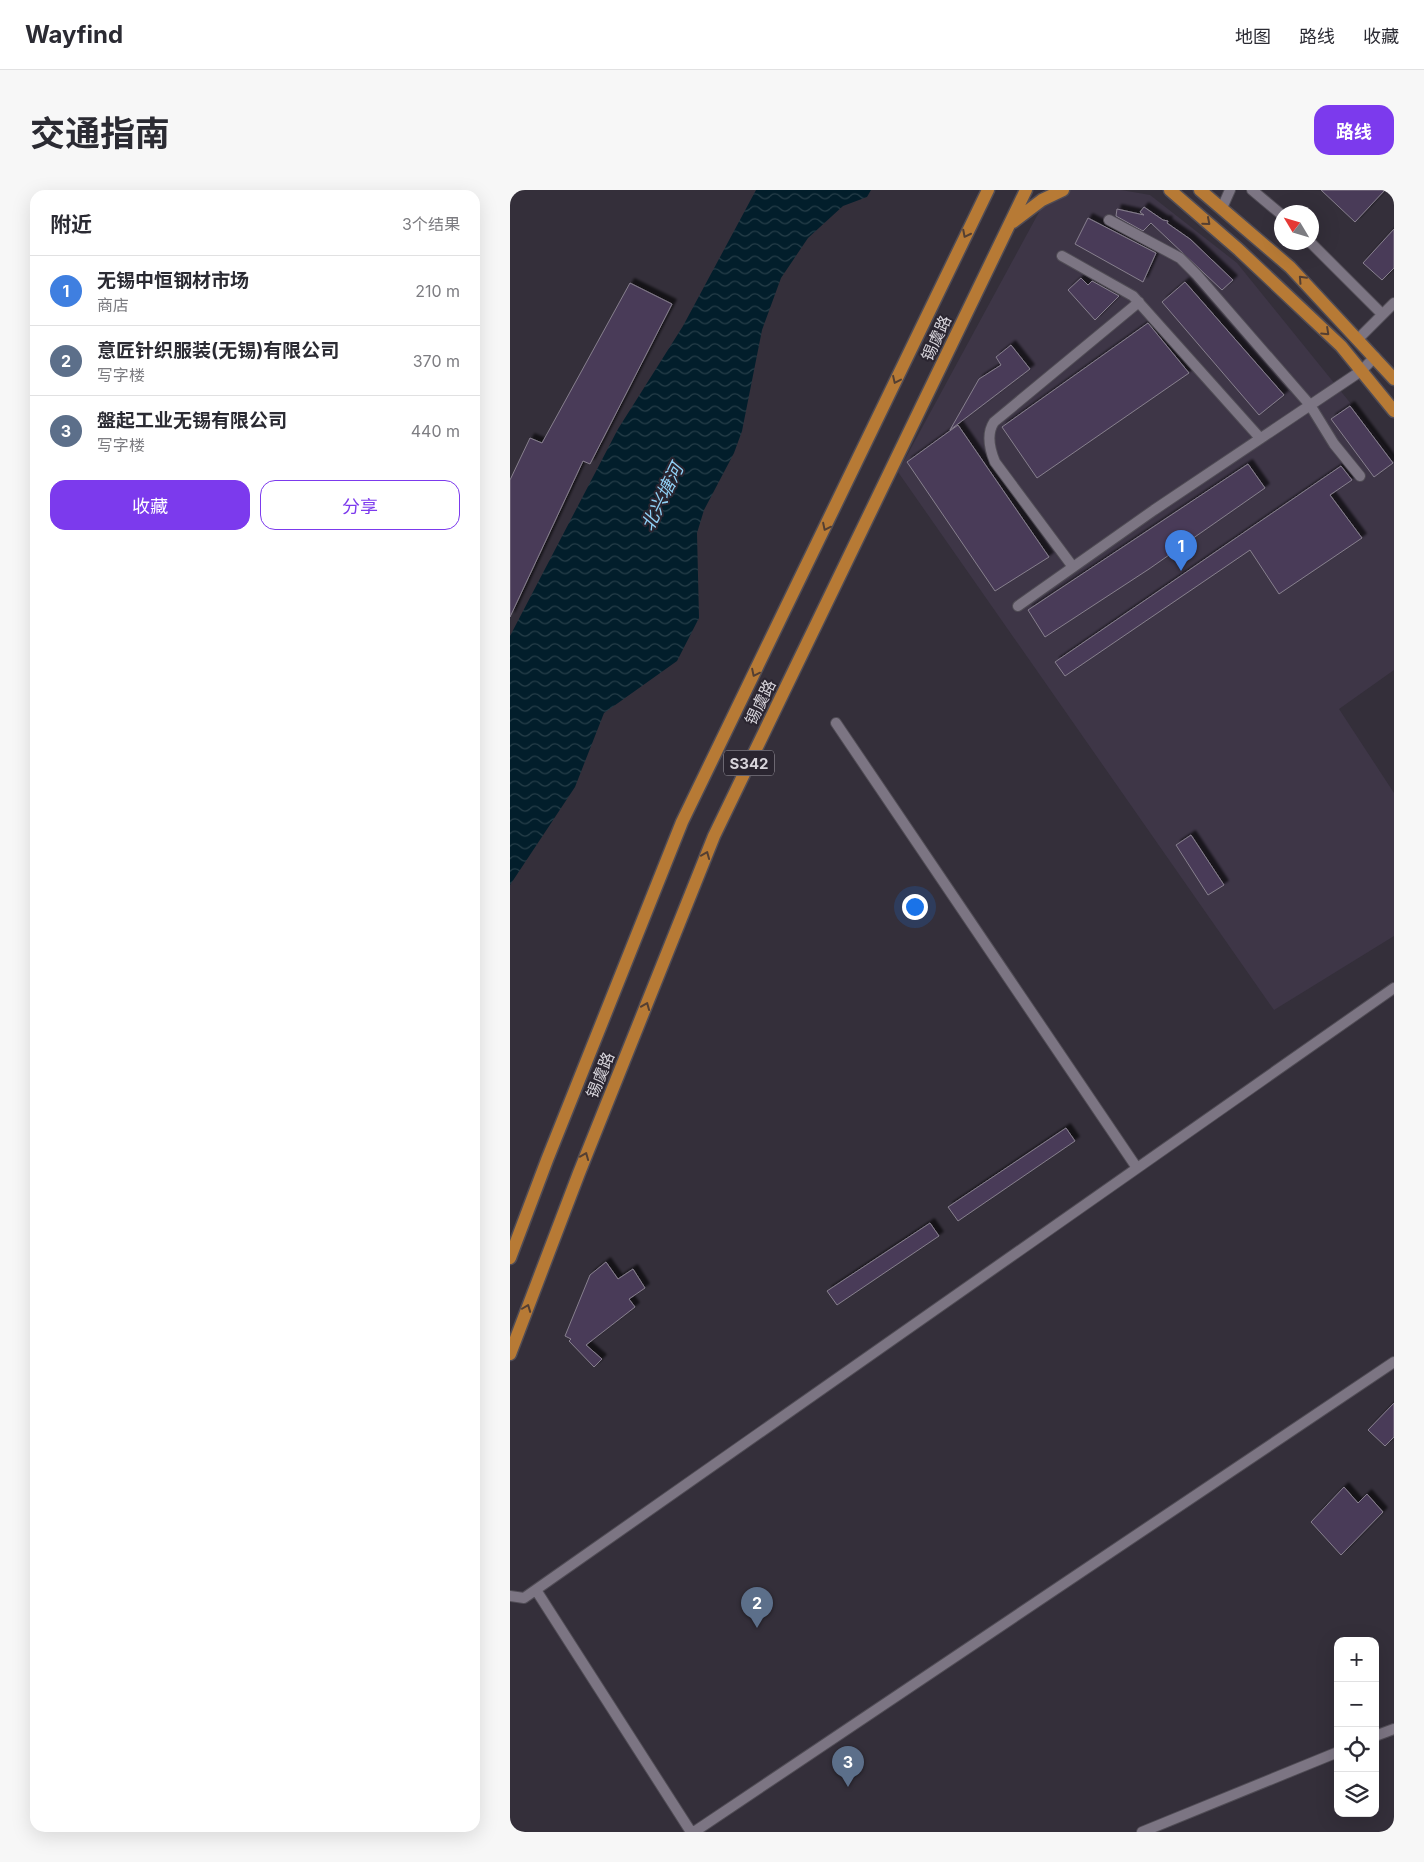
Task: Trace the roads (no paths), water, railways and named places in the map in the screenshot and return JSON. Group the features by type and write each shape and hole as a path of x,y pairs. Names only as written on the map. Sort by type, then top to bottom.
{"main road":[{"name":"锡虞路","path":"510,1354 579,1172 714,836 1026,190"},
{"path":"1007,227 1042,200 1063,190"},
{"path":"1170,190 1238,249 1334,339 1394,412"},
{"path":"1200,190 1290,267 1394,379"},
{"name":"锡虞路","path":"510,1258 547,1160 682,822 986,192"}],"street":[{"path":"1222,208 1230,190"},
{"path":"1252,190 1274,208"},
{"path":"1109,220 1180,258 1197,275 1310,405 1334,444 1360,476"},
{"path":"1318,250 1382,314"},
{"path":"1062,256 1133,296 1260,438"},
{"path":"1073,567 995,462 989,442 990,429 994,422 1138,302"},
{"path":"1358,339 1394,303"},
{"path":"1018,606 1260,438 1361,371 1375,357"},
{"path":"836,723 1137,1168"},
{"path":"510,1596 524,1598 536,1590 1394,988"},
{"path":"536,1590 693,1832 1394,1362"},
{"path":"1379,1735 1394,1729"},
{"path":"1142,1832 1334,1754"}],"water":[{"name":"北兴塘河","path":"756,190 871,190 867,197 843,206 808,238 781,278 762,330 742,431 734,453 704,510 697,533 699,618 677,661 604,713 575,787 510,885 510,636 618,429 683,326"}],"place":[{"name":"无锡中恒钢材市场","path":"1181,571"},
{"name":"意匠针织服装(无锡)有限公司","path":"757,1628"},
{"name":"盤起工业无锡有限公司","path":"848,1787"}]}
